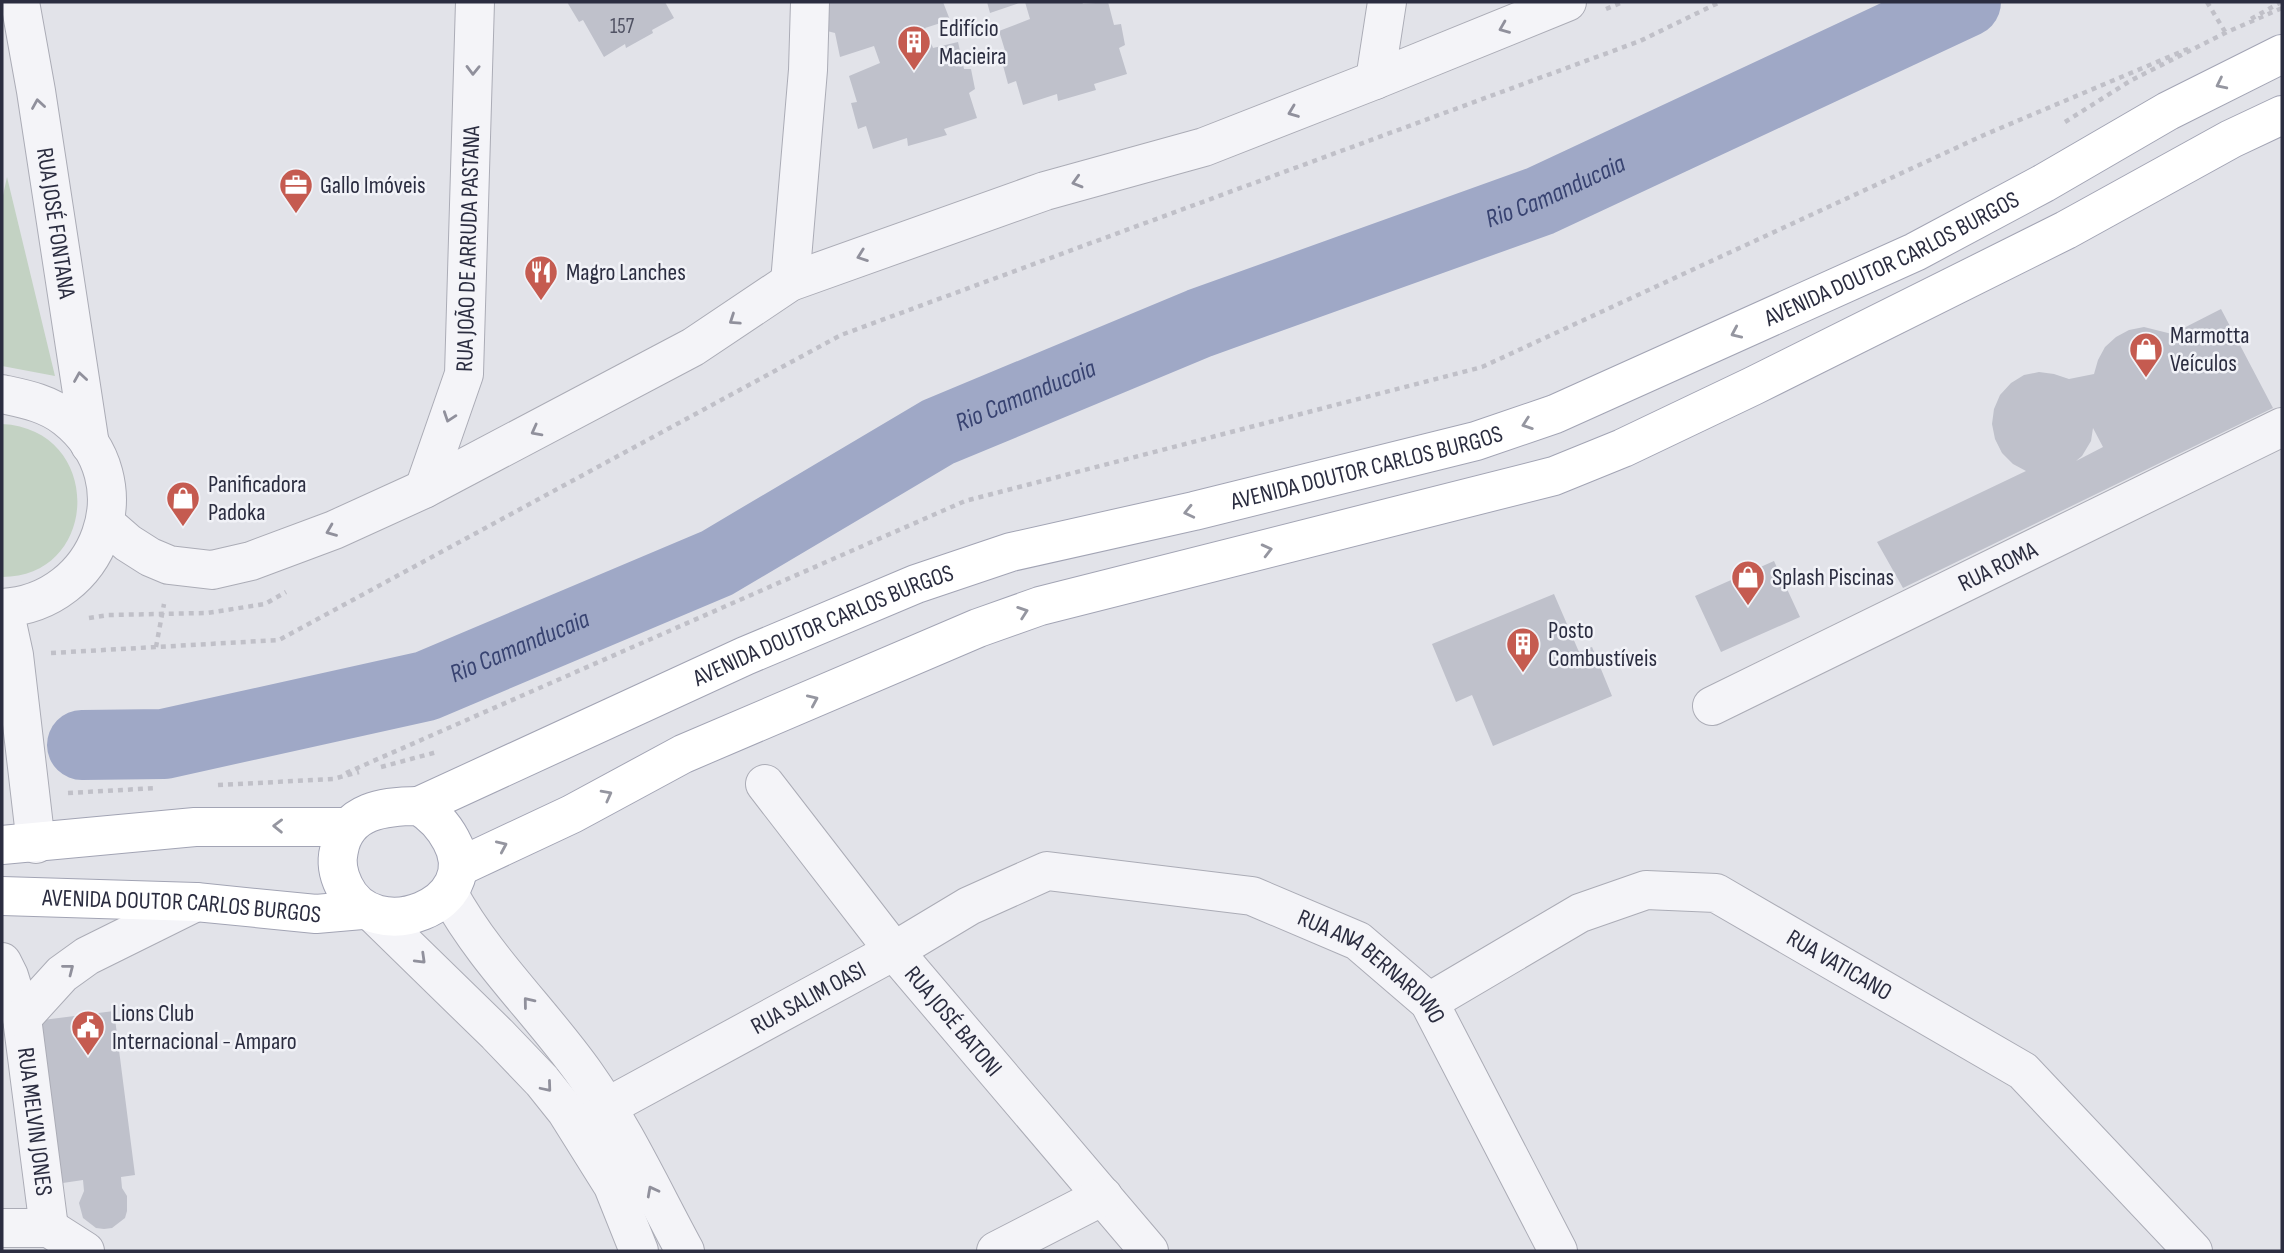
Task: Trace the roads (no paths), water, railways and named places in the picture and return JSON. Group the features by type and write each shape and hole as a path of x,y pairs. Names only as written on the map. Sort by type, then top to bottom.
{"main road":[{"name":"AVENIDA DOUTOR CARLOS BURGOS","path":"419,806 745,656 916,584 1011,552 1194,511 1476,441 1555,414 1915,253 2168,111 2282,54"},
{"path":"454,880 455,847 445,828 433,814 419,806 384,808 360,817 346,827 337,858 340,877 348,895 369,913 394,917 412,914 433,905 454,880 683,754 978,628 1040,606 1554,476 1623,448 2066,230 2231,139 2282,115"},
{"path":"24,835 195,827 346,827"},
{"name":"AVENIDA DOUTOR CARLOS BURGOS","path":"2,896 196,902 316,914 369,913"}],"street":[{"name":"RUA JOSÉ FONTANA","path":"20,2 90,445"},
{"name":"RUA JOÃO DE ARRUDA PASTANA","path":"424,489 464,374 475,2"},
{"path":"790,282 808,71 810,2"},
{"path":"1375,80 1387,2"},
{"path":"105,523 128,543 169,565 212,570 251,561 334,530 424,489 693,347 790,282 1045,191 1205,146 1375,80 1583,7"},
{"path":"2,394 36,401 66,418 90,445 101,468 106,492 105,523 94,552 72,581 40,601 3,608 14,655 24,835"},
{"name":"RUA ROMA","path":"1712,706 2282,427"},
{"name":"RUA JOSÉ BATONI","path":"765,784 894,951 1149,1251"},
{"name":"RUA SALIM OASI","path":"607,1107 894,951 970,906 1046,871"},
{"name":"RUA ANA BERNARDINO","path":"1046,871 1252,896 1358,941 1429,1002 1546,1243"},
{"path":"454,880 474,937 561,1043 607,1107 685,1251"},
{"name":"RUA VATICANO","path":"1429,1002 1580,913 1646,890 1716,893 2023,1071 2188,1249"},
{"name":"RUA MELVIN JONES","path":"22,1018 62,974 87,956 196,902"},
{"path":"369,913 497,1034 542,1081 566,1111 613,1186 639,1251"},
{"name":"RUA MELVIN JONES","path":"2,962 22,1018 49,1228"},
{"path":"996,1251 1103,1196"},
{"path":"2,1228 49,1228 85,1251"}],"waterway":[{"name":"Rio Camanducaia","path":"82,745 164,744 426,686 717,563 938,432 1200,323 1540,201 1966,2"}],"place":[{"name":"Edifício Macieira","path":"914,72"},
{"name":"Gallo Imóveis","path":"296,215"},
{"name":"Magro Lanches","path":"541,302"},
{"name":"Marmotta Veículos","path":"2146,379"},
{"name":"Panificadora Padoka","path":"183,528"},
{"name":"Splash Piscinas","path":"1748,607"},
{"name":"Posto Combustíveis","path":"1523,674"},
{"name":"Lions Club Internacional - Amparo","path":"88,1057"}]}
